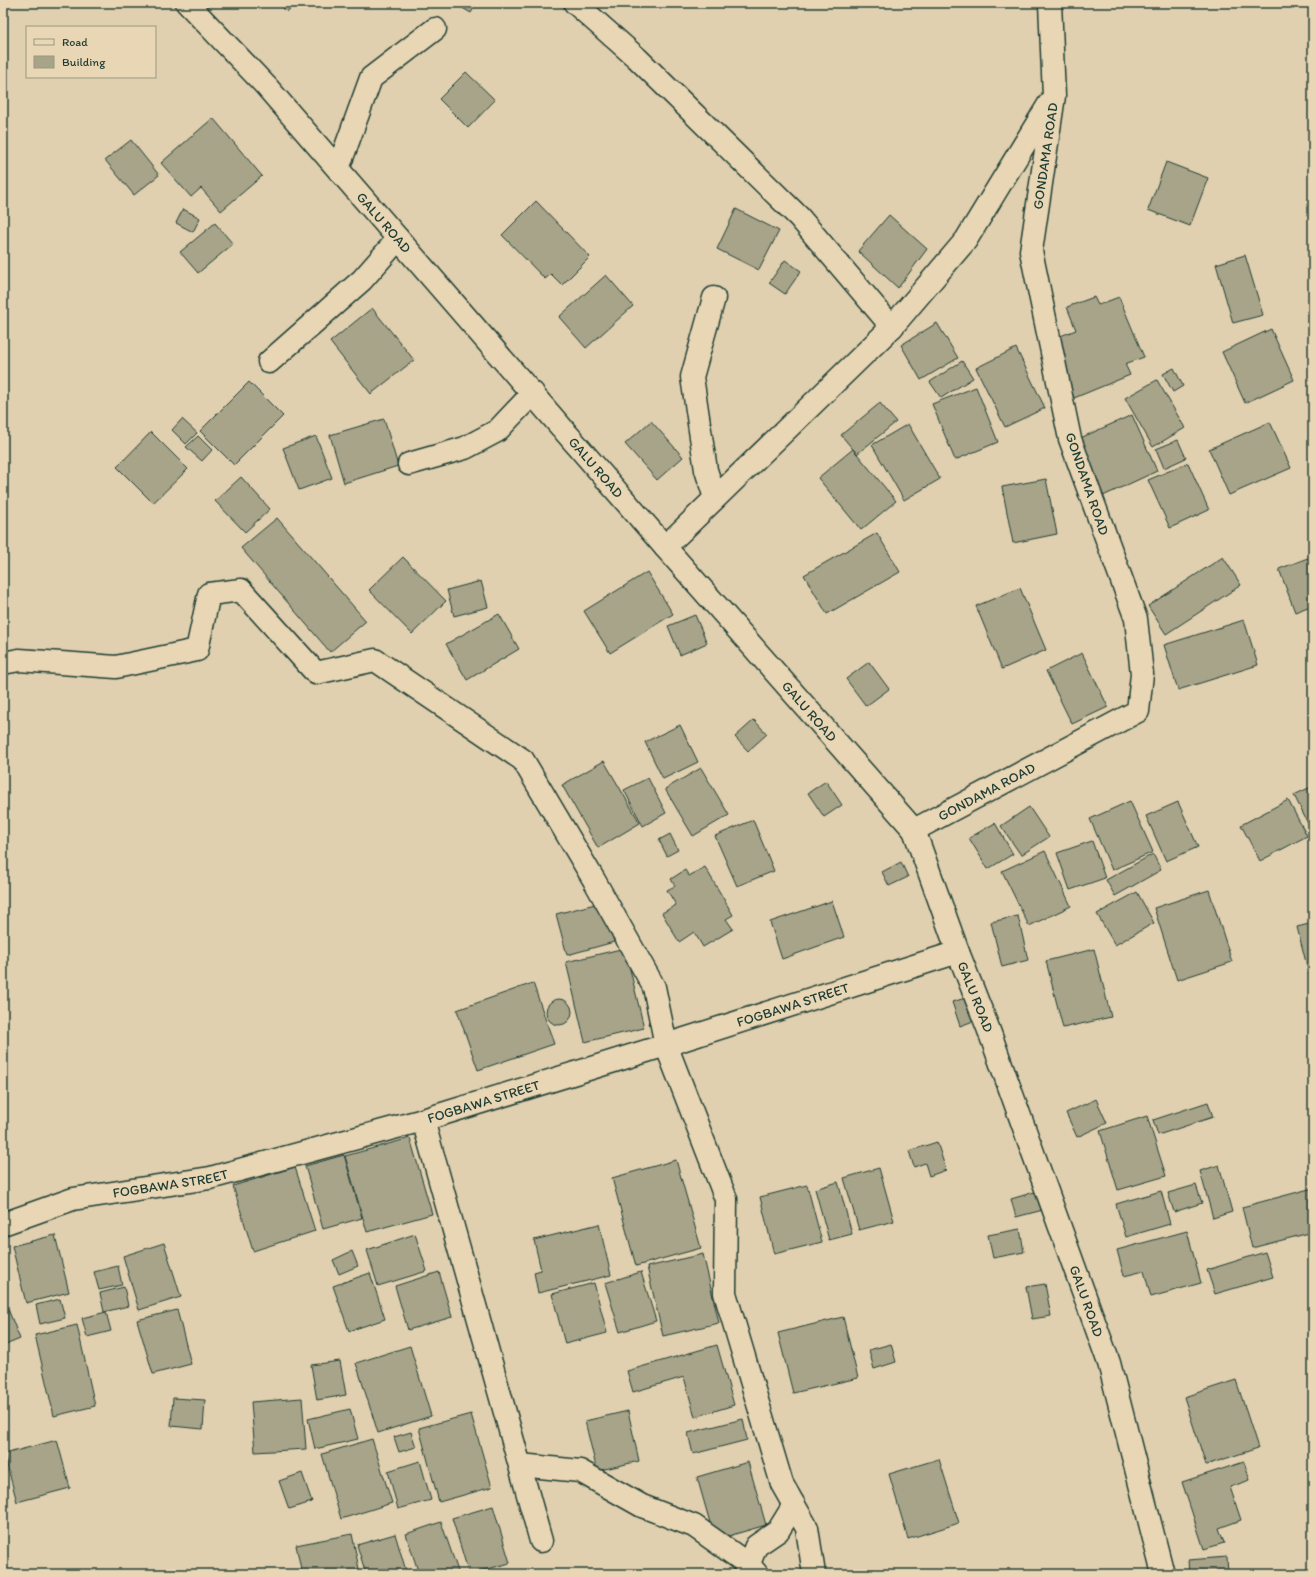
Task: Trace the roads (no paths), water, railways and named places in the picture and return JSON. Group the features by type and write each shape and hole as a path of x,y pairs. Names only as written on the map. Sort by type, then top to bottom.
{"street":[{"name":"GALU ROAD","path":"187,3 266,86 665,547 914,830 958,952 988,1028 1109,1363 1163,1574"},
{"path":"575,3 637,58 799,217 892,327"},
{"name":"GONDAMA ROAD","path":"914,830 1138,711 1142,674 1136,619 1070,439 1031,251 1054,96 1050,3"},
{"path":"338,169 371,78 435,29"},
{"path":"665,547 892,327 966,240 1054,96"},
{"path":"269,362 362,280 398,239"},
{"path":"714,298 692,377 706,470 715,498"},
{"path":"409,464 465,448 497,431 533,393"},
{"path":"3,663 19,660 116,667 197,650 208,594 241,590 316,673 375,660 523,760 594,880 654,987 666,1045 726,1199 725,1293 782,1484 807,1528 814,1574"},
{"name":"FOGBAWA STREET","path":"3,1224 73,1199 210,1178 423,1120 666,1045 958,952"},
{"path":"423,1120 541,1541"},
{"path":"520,1465 580,1471 642,1506 694,1526 750,1571 756,1546 778,1531 794,1505"}]}
